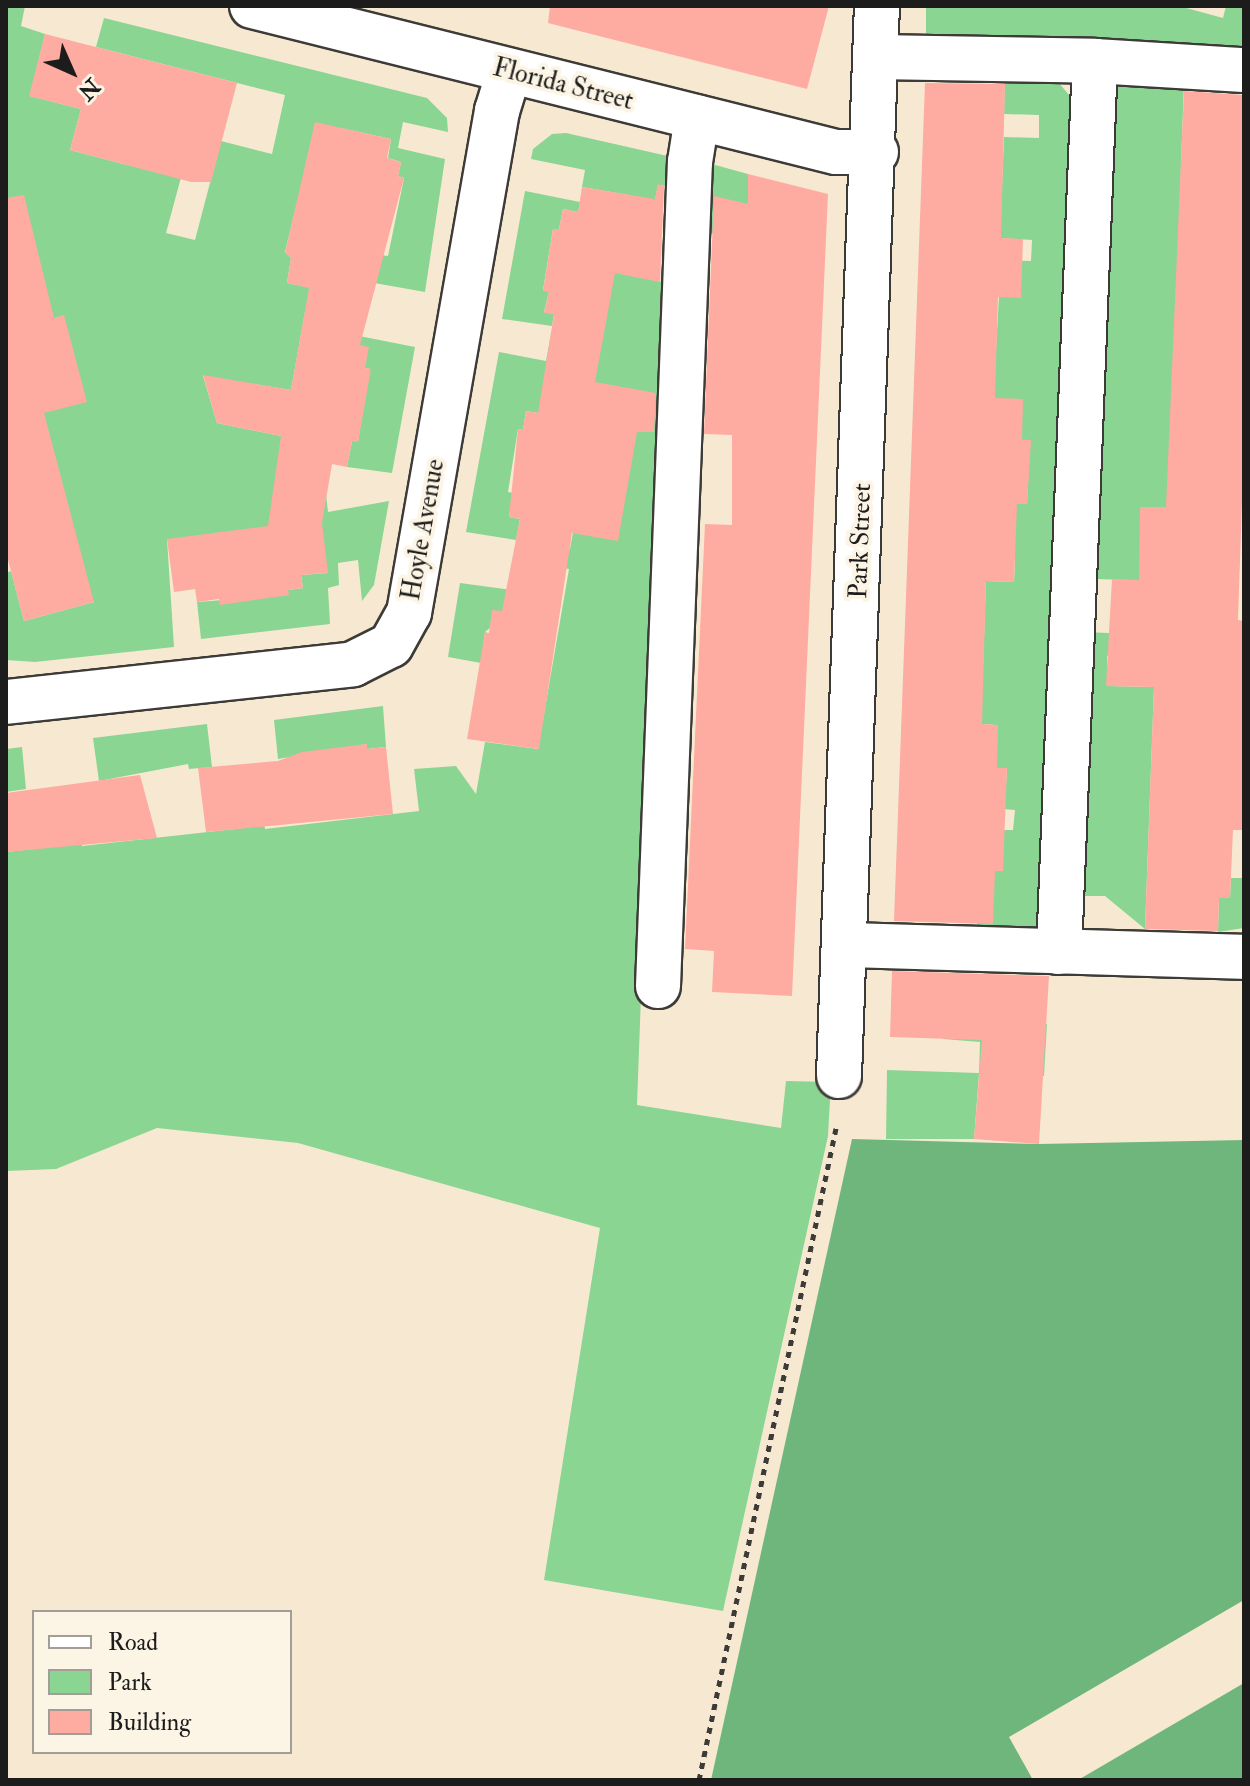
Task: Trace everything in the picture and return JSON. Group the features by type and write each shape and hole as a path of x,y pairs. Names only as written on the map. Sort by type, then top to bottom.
{"street":[{"name":"Florida Street","path":"252,6 836,152 876,152"},
{"name":"Park Street","path":"839,1076 876,152 877,6"},
{"path":"876,57 1095,61 1244,70"},
{"path":"1059,952 1095,61"},
{"name":"Hoyle Avenue","path":"6,702 353,664 391,645 409,613 497,111 509,72"},
{"path":"658,986 690,162 697,118"},
{"path":"846,945 1244,957"}],"path":[{"path":"699,1780 835,1150"}],"green space":[{"path":"6,6 25,6 21,26 45,34 30,96 81,109 70,150 127,165 183,170 166,233 195,240 221,141 272,154 285,95 96,47 104,18 427,98 447,118 448,132 403,122 398,148 445,159 425,292 363,281 380,255 388,256 404,178 398,176 401,162 388,158 391,139 341,128 296,207 285,252 291,258 287,283 360,298 357,320 305,312 291,390 203,376 217,423 281,436 326,494 328,512 389,501 374,585 362,601 358,560 338,563 339,585 328,588 330,624 201,639 197,602 288,595 288,590 303,588 301,575 328,573 167,539 174,647 35,662 6,660 6,573 11,571 24,621 94,602 6,455 64,316 26,324 6,245"},
{"path":"926,6 1179,6 1223,18 1226,6 1244,6 1244,53 926,35"},
{"path":"1005,75 1053,76 1075,102 1042,931 977,928 981,830 1013,830 1015,810 979,807 1006,786 1007,769 980,767 997,742 997,725 981,724 986,581 1014,582 1015,561 990,504 1027,504 1030,440 991,439 1001,260 1031,261 1032,240 1000,238 1004,137 1039,138 1039,115 1004,114"},
{"path":"1107,79 1184,82 1167,581 1090,579"},
{"path":"566,133 672,157 673,187 658,185 644,254 627,275 667,283 637,1105 781,1128 786,1081 831,1082 828,1136 723,1611 544,1580 600,1228 298,1143 157,1128 56,1169 6,1171 6,852 70,845 76,800 82,846 244,828 258,778 265,829 419,811 414,769 456,766 476,794 485,742 538,749 569,569 541,564 544,544 570,549 578,505 637,390 580,380 538,413 526,411 523,430 518,429 508,492 513,493 509,517 520,519 516,540 466,532 499,352 546,361 551,334 629,195 582,187 585,170 531,159 533,149 552,134"},
{"path":"708,163 748,174 748,209 718,233 705,234"},
{"path":"525,191 580,202 578,212 563,209 559,229 553,229 543,290 549,292 544,312 554,314 552,326 502,319"},
{"path":"354,335 415,347 392,473 347,467 352,441 358,441 370,369 365,368"},
{"path":"460,583 512,590 509,612 485,632 481,663 448,657"},
{"path":"1083,632 1159,635 1107,656 1107,686 1154,687 1145,929 1105,896 1074,896"},
{"path":"383,706 386,747 367,749 367,744 278,759 274,720"},
{"path":"207,724 212,767 189,769 188,764 99,781 93,738"},
{"path":"22,747 26,789 6,792 6,749"},
{"path":"1231,878 1244,878 1244,928 1218,932 1219,898 1230,898"},
{"path":"944,1019 1047,1024 1044,1076 979,1074 974,1139 886,1139 887,1070 979,1073 980,1042 943,1039"},
{"path":"852,1139 1039,1144 1244,1140 1244,1600 1009,1737 1033,1780 711,1780"},
{"path":"1244,1683 1244,1780 1078,1780"}],"building":[{"path":"550,6 829,6 807,89 548,23"},
{"path":"45,34 237,83 211,182 191,182 70,150 81,109 29,96"},
{"path":"925,83 1005,84 1001,238 1023,239 1021,298 998,297 995,398 1023,399 1022,440 1031,440 1027,504 1017,504 1014,582 986,581 982,724 998,725 997,768 1007,768 1003,871 995,871 993,924 894,921"},
{"path":"1184,91 1244,95 1244,442 1238,620 1244,621 1244,830 1233,830 1230,898 1219,898 1218,931 1145,929 1154,687 1106,686 1112,579 1139,580 1140,507 1166,507"},
{"path":"315,122 391,139 387,158 401,162 398,176 404,178 360,345 369,347 365,368 371,369 358,442 352,441 347,467 332,464 322,523 328,573 301,575 303,588 288,590 289,595 220,605 219,599 197,602 195,589 174,592 167,539 268,526 281,436 217,423 203,375 291,390 309,288 287,283 291,258 285,253"},
{"path":"748,174 828,194 792,996 712,992 714,951 685,949 705,524 732,525 732,435 704,434 714,196 748,204"},
{"path":"658,184 664,186 660,282 615,273 595,382 656,393 654,432 637,432 618,541 572,533 539,749 467,739 485,632 489,633 492,610 502,611 520,519 509,517 518,429 523,430 526,411 538,413 554,314 544,313 549,292 543,291 553,229 559,229 563,209 578,212 582,187 655,199"},
{"path":"24,195 54,318 64,315 87,402 44,413 94,602 24,621 6,552 6,198"},
{"path":"367,744 367,749 386,747 393,814 206,832 198,768 278,761 302,752"},
{"path":"140,775 157,838 6,852 6,793"},
{"path":"892,971 1049,976 1039,1144 974,1139 982,1040 890,1037"}]}
